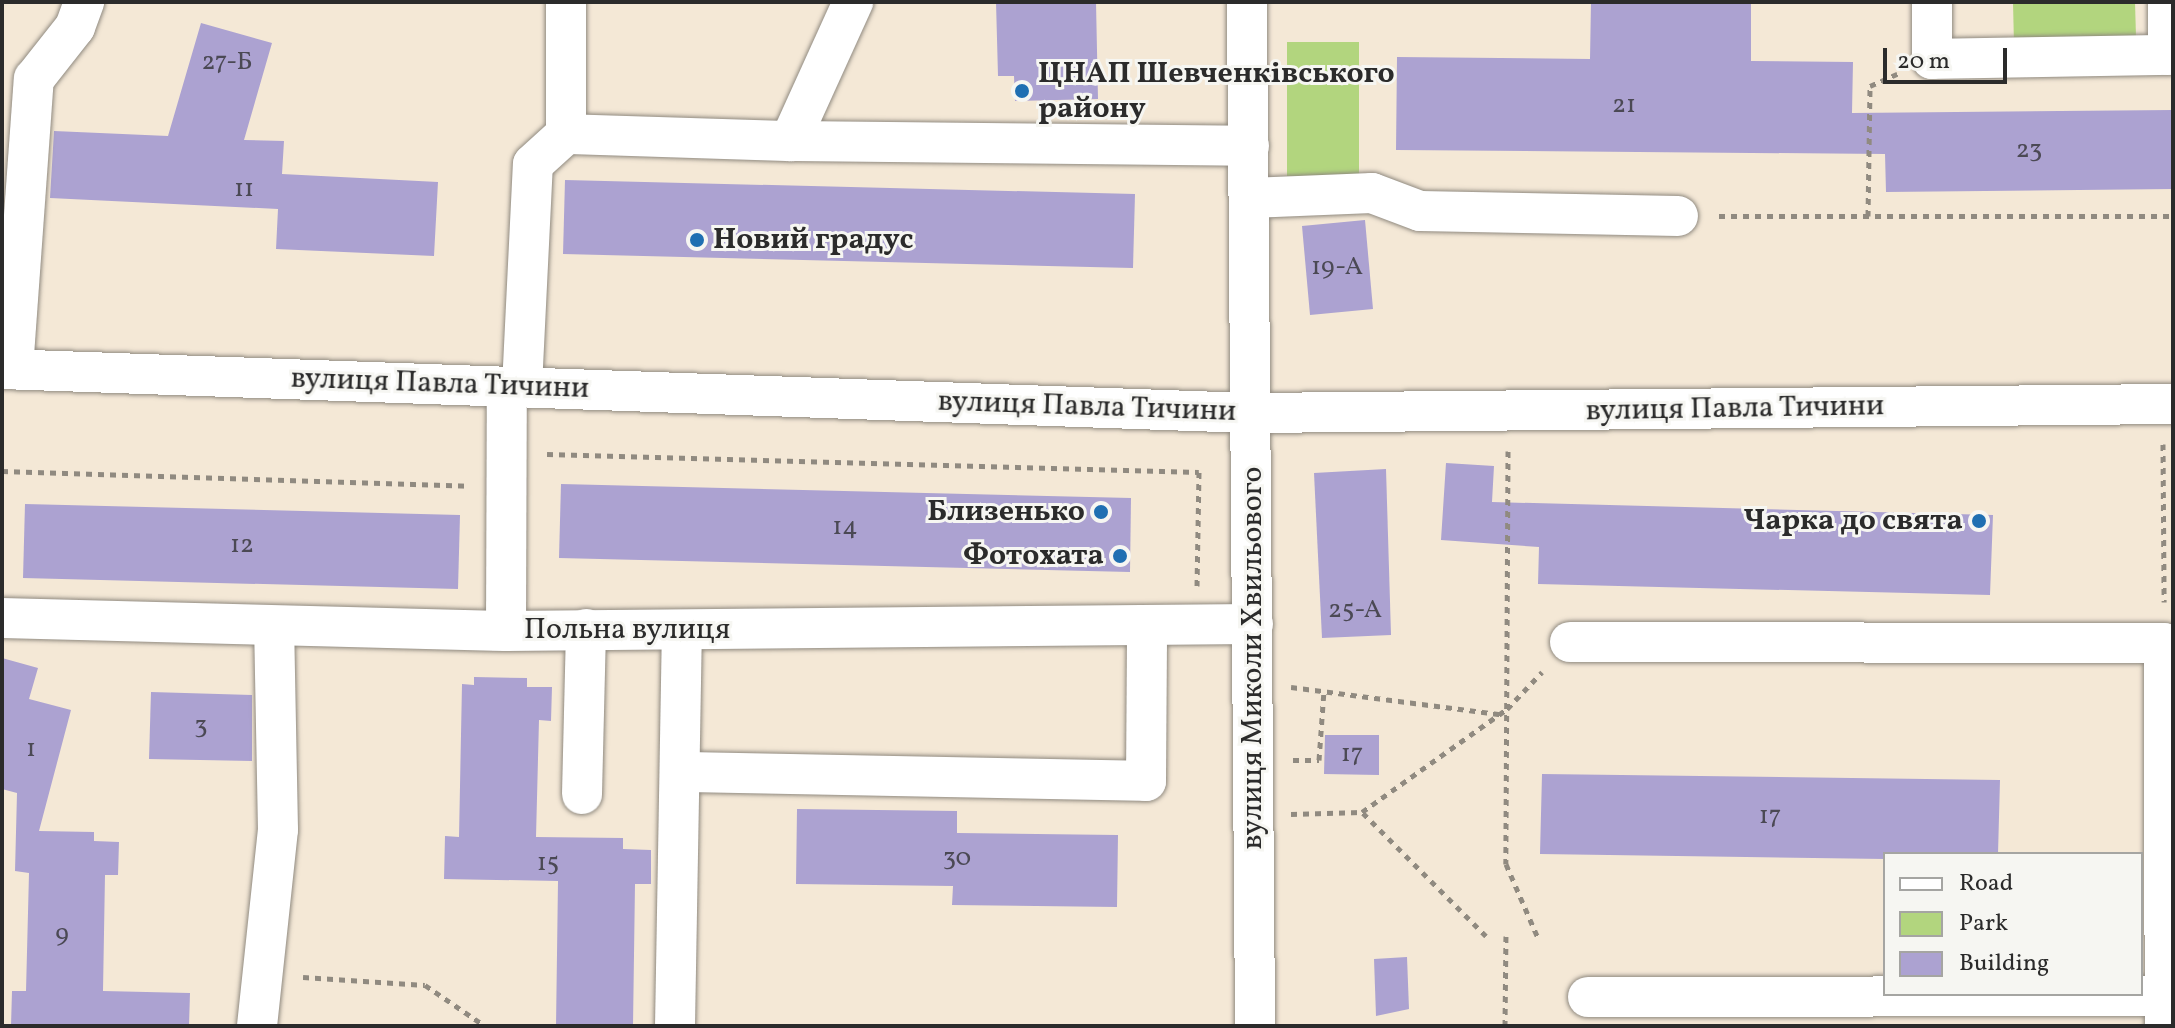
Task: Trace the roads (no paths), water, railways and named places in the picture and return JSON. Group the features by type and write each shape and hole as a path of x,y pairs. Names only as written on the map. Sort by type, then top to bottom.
{"street":[{"path":"7,369 34,79 75,27 84,2"},
{"path":"566,2 566,134"},
{"path":"790,141 853,2"},
{"name":"вулиця Миколи Хвильового","path":"1247,2 1255,1026"},
{"path":"1932,2 1932,59 2168,55 2168,2"},
{"path":"506,631 507,453 533,164 566,134 790,141 1249,146"},
{"path":"1250,198 1372,193 1420,211 1678,216"},
{"name":"вулиця Павла Тичини","path":"7,369 1252,413 2168,404"},
{"name":"Польна вулиця","path":"2,618 274,629 506,631 1253,624"},
{"path":"681,772 1146,781 1147,626"},
{"path":"257,1026 261,975 275,892 278,830 274,629"},
{"path":"582,794 586,629"},
{"path":"675,1026 682,630"},
{"path":"1570,642 2164,643 2165,1011 1588,997"}],"place":[{"name":"ЦНАП Шевченківського району","path":"1022,91"},
{"name":"Новий градус","path":"697,240"},
{"name":"Близенько","path":"1101,512"},
{"name":"Чарка до свята","path":"1979,521"},
{"name":"Фотохата","path":"1120,556"}]}
